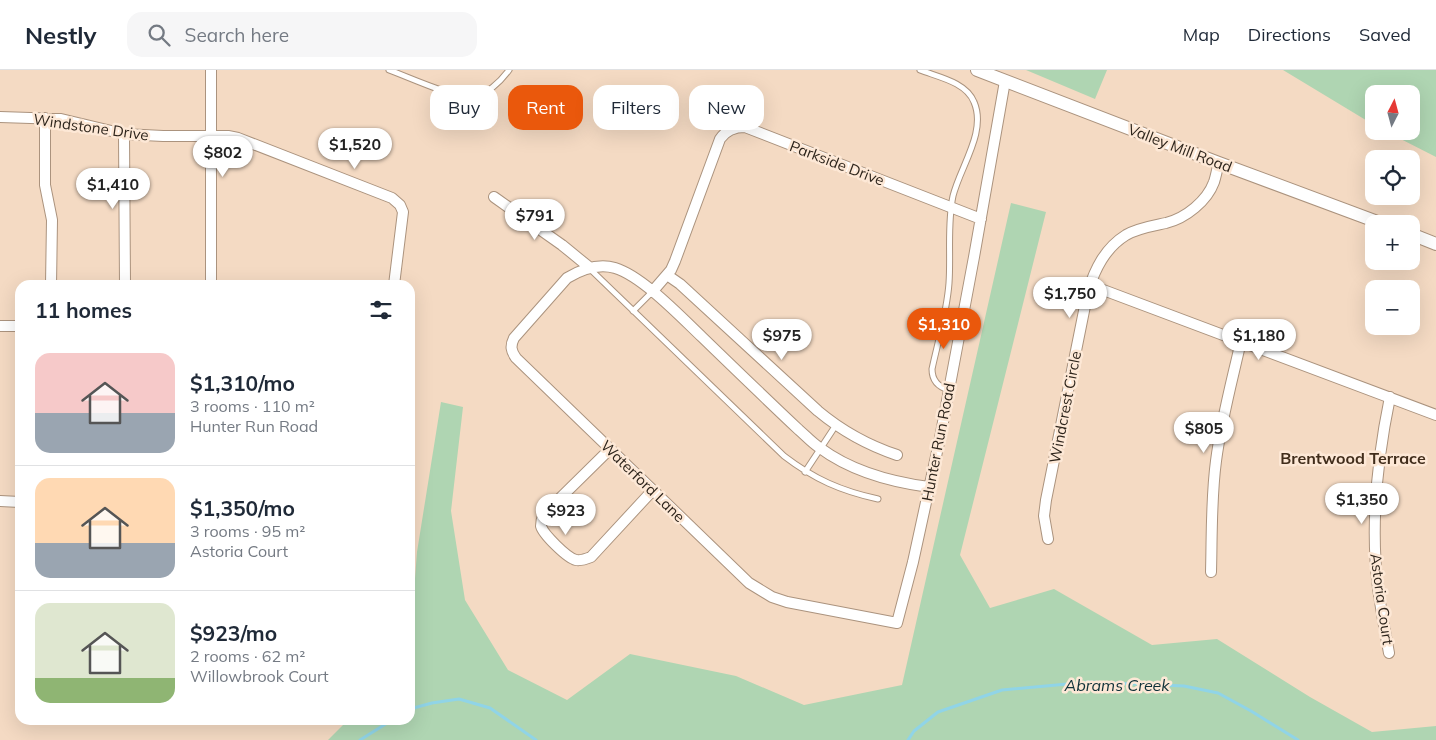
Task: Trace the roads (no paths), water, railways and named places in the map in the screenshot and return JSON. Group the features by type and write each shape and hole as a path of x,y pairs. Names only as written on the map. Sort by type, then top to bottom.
{"street":[{"path":"211,70 211,280"},
{"name":"Valley Mill Road","path":"977,70 1365,217"},
{"name":"Hunter Run Road","path":"897,623 913,562 949,390 1005,81"},
{"name":"Windstone Drive","path":"0,117 45,118 81,123 124,134 228,136 238,138 396,200 403,212 395,280"},
{"path":"45,118 46,185 52,220 51,280"},
{"name":"Parkside Drive","path":"652,292 667,275 675,261 720,139 730,129 737,127 745,127 980,219"},
{"path":"124,134 125,280"},
{"name":"Windcrest Circle","path":"1048,539 1044,516 1046,500 1090,285 1097,266 1105,254 1126,235 1139,229 1177,219 1189,212 1200,202 1214,182 1219,163"},
{"path":"494,197 562,245 589,268 600,266 625,272 652,292 820,448 861,470 884,478 929,487"},
{"path":"1420,238 1436,244"},
{"name":"Waterford Lane","path":"589,268 578,271 568,278 514,338 511,345 512,352 516,358 749,583 761,592 787,602 897,623"},
{"path":"667,275 680,284 836,426 868,444 896,455"},
{"path":"1090,285 1436,415"},
{"path":"0,326 15,326"},
{"path":"1211,572 1212,498 1216,461 1222,425 1241,342"},
{"name":"Astoria Court","path":"1389,653 1378,588 1374,524 1378,458 1390,397"},
{"path":"610,449 544,514 541,520 544,533 569,557 576,560 584,560 591,557 653,490"},
{"path":"0,501 15,502"}],"lane":[{"path":"389,70 458,96 471,98 482,94 494,86 509,70"},
{"path":"920,70 968,91 976,108 976,132 954,194 951,208 949,284 932,376 936,383 949,390"},
{"path":"589,268 784,456 805,472 838,488 878,499"},
{"path":"633,311 652,292"},
{"path":"805,472 836,426"}],"waterway":[{"name":"Abrams Creek","path":"908,740 914,731 938,712 1002,690 1089,682 1184,686 1218,693 1298,740"},
{"name":"Abrams Creek","path":"415,708 459,699 490,708 536,740"},
{"name":"Abrams Creek","path":"360,740 384,725"}],"district":[{"name":"Brentwood Terrace","path":"1353,458"}]}
